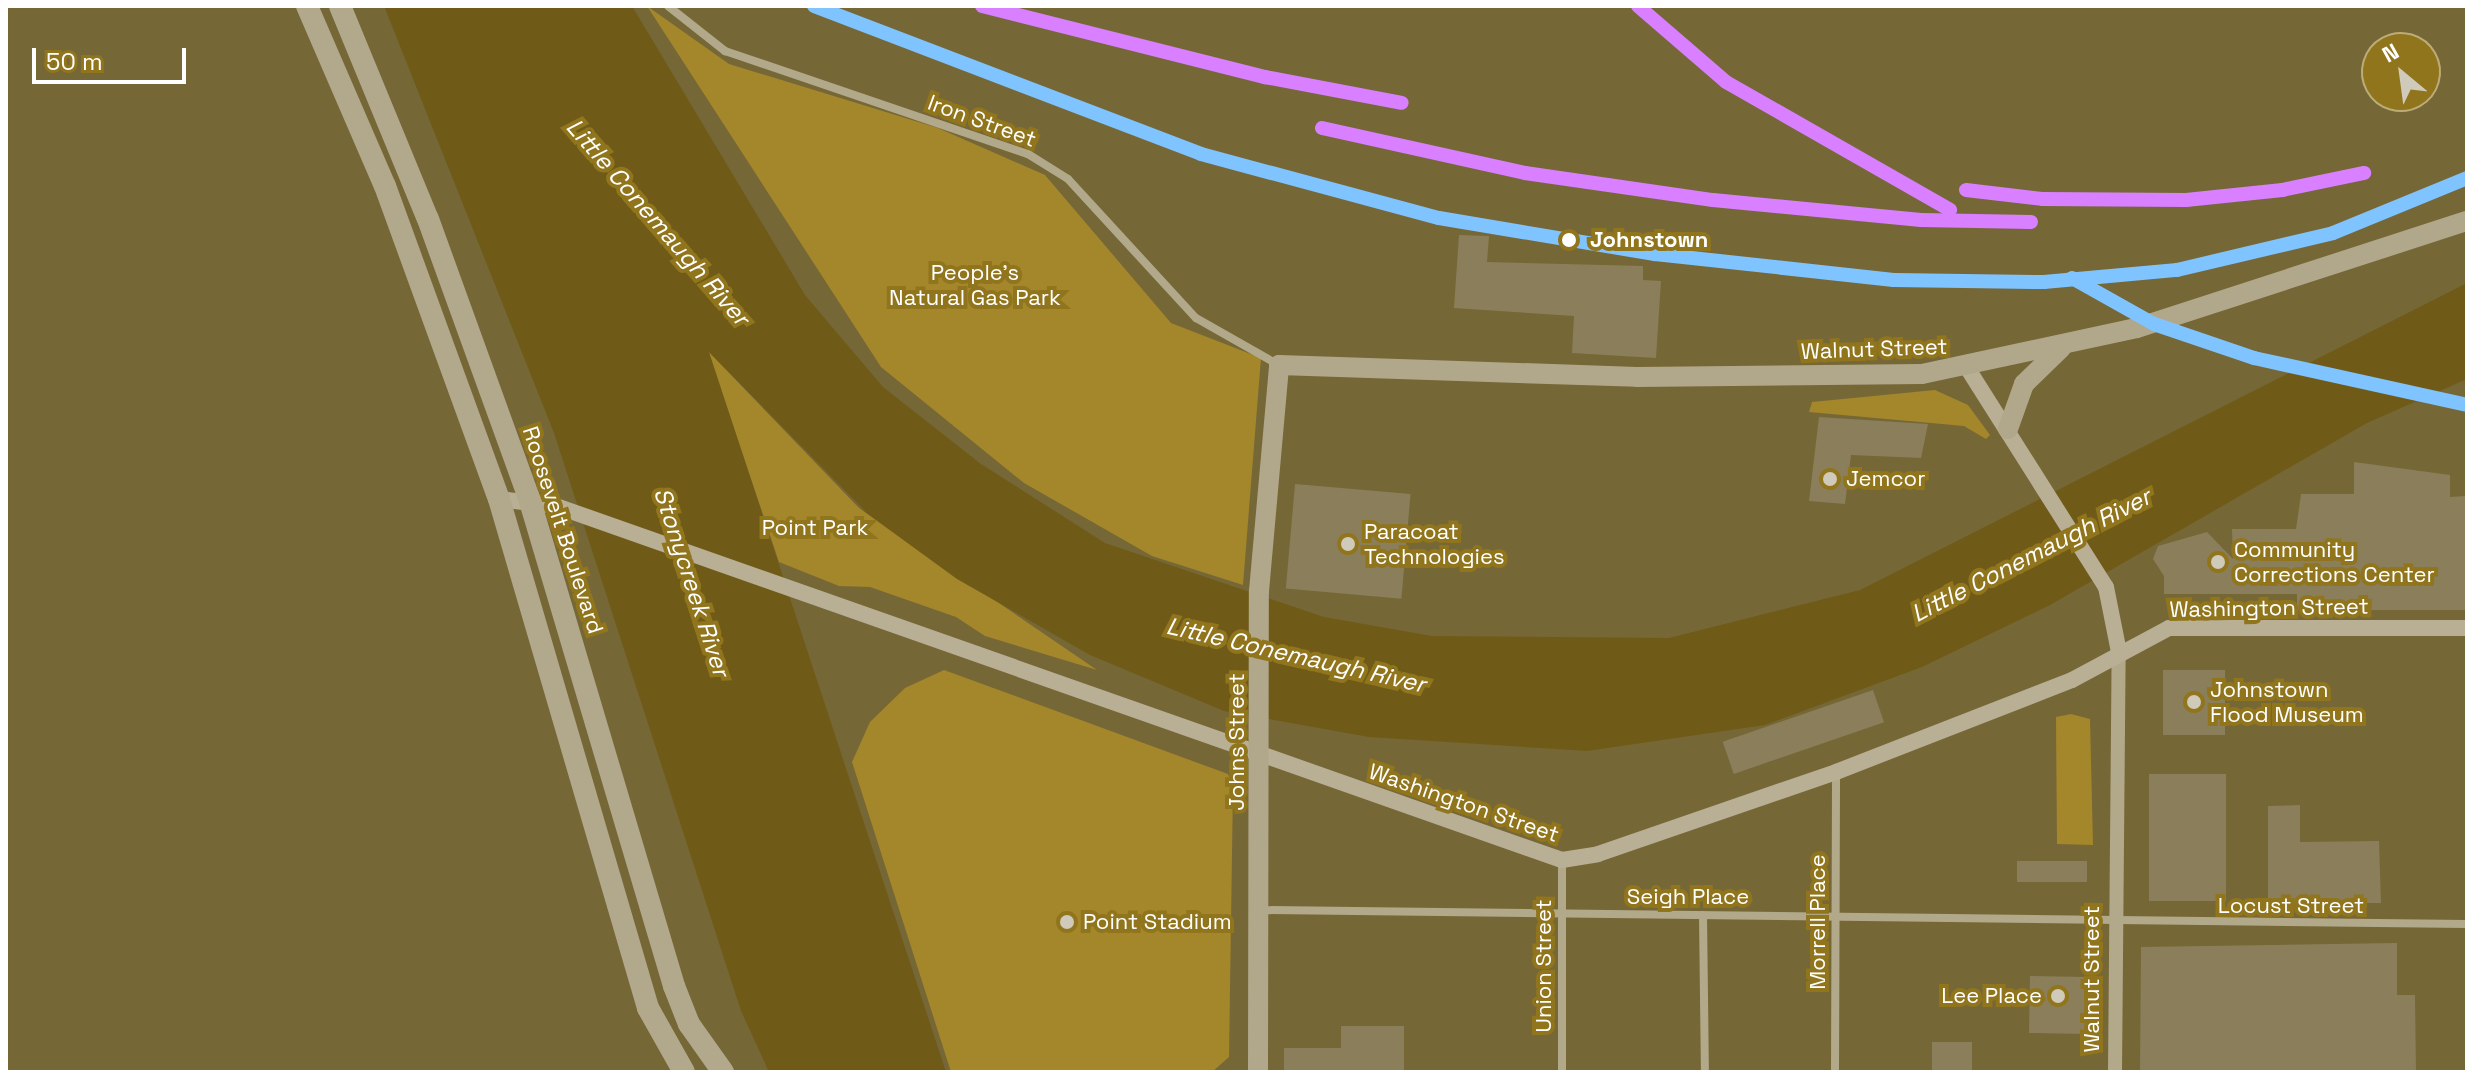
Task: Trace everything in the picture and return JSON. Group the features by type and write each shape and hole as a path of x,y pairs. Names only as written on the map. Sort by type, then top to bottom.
{"highway":[{"path":"307,6 385,186 499,499 648,1008 684,1072"},
{"name":"Roosevelt Boulevard","path":"340,6 428,219 529,498 674,986 689,1024 723,1072"}],"main road":[{"path":"1968,369 2137,328 2467,221"},
{"path":"2008,429 2024,384 2064,345"},
{"name":"Walnut Street","path":"1279,365 1637,377 1968,369 2040,477 2106,587 2119,652"},
{"name":"Johns Street","path":"1258,1072 1262,754 1259,596 1279,365"},
{"name":"Washington Street","path":"499,499 529,498 556,506 1562,860 1598,854 1836,772 2072,680 2119,652 2169,628 2467,628"}],"street":[{"name":"Iron Street","path":"668,6 725,51 1028,154 1068,179 1196,318 1279,365"},
{"name":"Walnut Street","path":"2115,1072 2119,652"},
{"name":"Morrell Place","path":"1835,1072 1836,772"},
{"name":"Union Street","path":"1562,860 1562,1072"},
{"name":"Seigh Place","path":"1260,910 1837,915 2116,921"},
{"path":"1703,915 1705,1072"},
{"name":"Locust Street","path":"2116,921 2467,924"}],"green space":[{"name":"People's Natural Gas Park","path":"647,6 729,64 938,128 1045,175 1171,323 1261,358 1243,585 1152,556 1024,483 881,367"},
{"name":"Point Park","path":"708,351 858,507 1097,670 985,636 956,617 870,587 839,586 779,562"},
{"path":"1935,390 1968,405 1990,435 1986,439 1964,426 1809,412 1812,402"},
{"name":"Point Stadium","path":"944,670 1228,774 1233,787 1229,1057 1212,1072 951,1072 852,762 870,722 905,688"},
{"path":"2071,714 2090,719 2093,845 2057,844 2056,717"}],"water":[{"path":"384,6 632,6 805,295 883,387 981,464 1105,543 1324,617 1432,636 1669,638 1860,590 2467,283 2467,379 2367,423 2050,605 1922,667 1765,725 1587,751 1369,737 1224,711 1090,655 957,579 858,507 866,512 709,352 946,1072 769,1072 741,1011 554,433"}],"building":[{"name":"Johnstown","path":"1459,235 1489,236 1487,262 1643,266 1643,280 1661,281 1656,358 1572,353 1574,316 1454,308"},
{"name":"Jemcor","path":"1819,417 1928,424 1921,458 1851,455 1845,504 1809,501"},
{"path":"2354,462 2450,475 2450,497 2465,496 2467,610 2297,610 2297,594 2164,594 2164,576 2153,559 2158,546 2207,532 2233,559 2232,529 2296,529 2301,494 2354,494"},
{"name":"Paracoat Technologies","path":"1295,484 1411,494 1401,599 1286,589"},
{"name":"Johnstown Flood Museum","path":"2163,670 2225,670 2225,735 2163,735"},
{"path":"1873,690 1884,722 1734,774 1723,742"},
{"path":"2149,774 2226,774 2226,901 2149,901"},
{"path":"2300,805 2300,842 2379,841 2381,903 2268,903 2268,806"},
{"path":"2017,861 2087,861 2087,882 2017,882"},
{"path":"2397,943 2397,995 2415,995 2416,1072 2140,1072 2141,947"},
{"name":"Lee Place","path":"2030,976 2086,977 2085,1034 2029,1033"},
{"path":"1341,1026 1404,1026 1404,1072 1284,1072 1284,1048 1341,1048"},
{"path":"1932,1042 1972,1042 1972,1072 1932,1072"}],"railway":[{"path":"814,6 1201,154 1439,218 1655,254 1894,280 2044,282 2177,270 2333,233 2467,178"},
{"path":"1638,6 1726,82 1855,156"},
{"path":"2116,303 2154,324 2254,358 2467,405"}],"transit line":[{"path":"814,6 1201,154 1439,218 1655,254 1894,280 2044,282 2177,270 2333,233 2467,178"},
{"path":"982,6 1265,77 1402,103"},
{"path":"1638,6 1726,82 1950,210"},
{"path":"1322,128 1525,173 1713,200 1921,220 2031,222"},
{"path":"1966,190 2043,199 2186,200 2282,190 2364,173"},
{"path":"2072,278 2154,324 2254,358 2467,405"}],"place":[{"name":"Johnstown","path":"1569,240"},
{"name":"Jemcor","path":"1830,479"},
{"name":"Paracoat Technologies","path":"1348,544"},
{"name":"Community Corrections Center","path":"2218,562"},
{"name":"Johnstown Flood Museum","path":"2194,702"},
{"name":"Point Stadium","path":"1067,922"},
{"name":"Lee Place","path":"2058,996"}],"water label":[{"name":"Little Conemaugh River","path":"658,222"},
{"name":"Little Conemaugh River","path":"2031,555"},
{"name":"Stonycreek River","path":"692,582"},
{"name":"Little Conemaugh River","path":"1296,655"}]}
